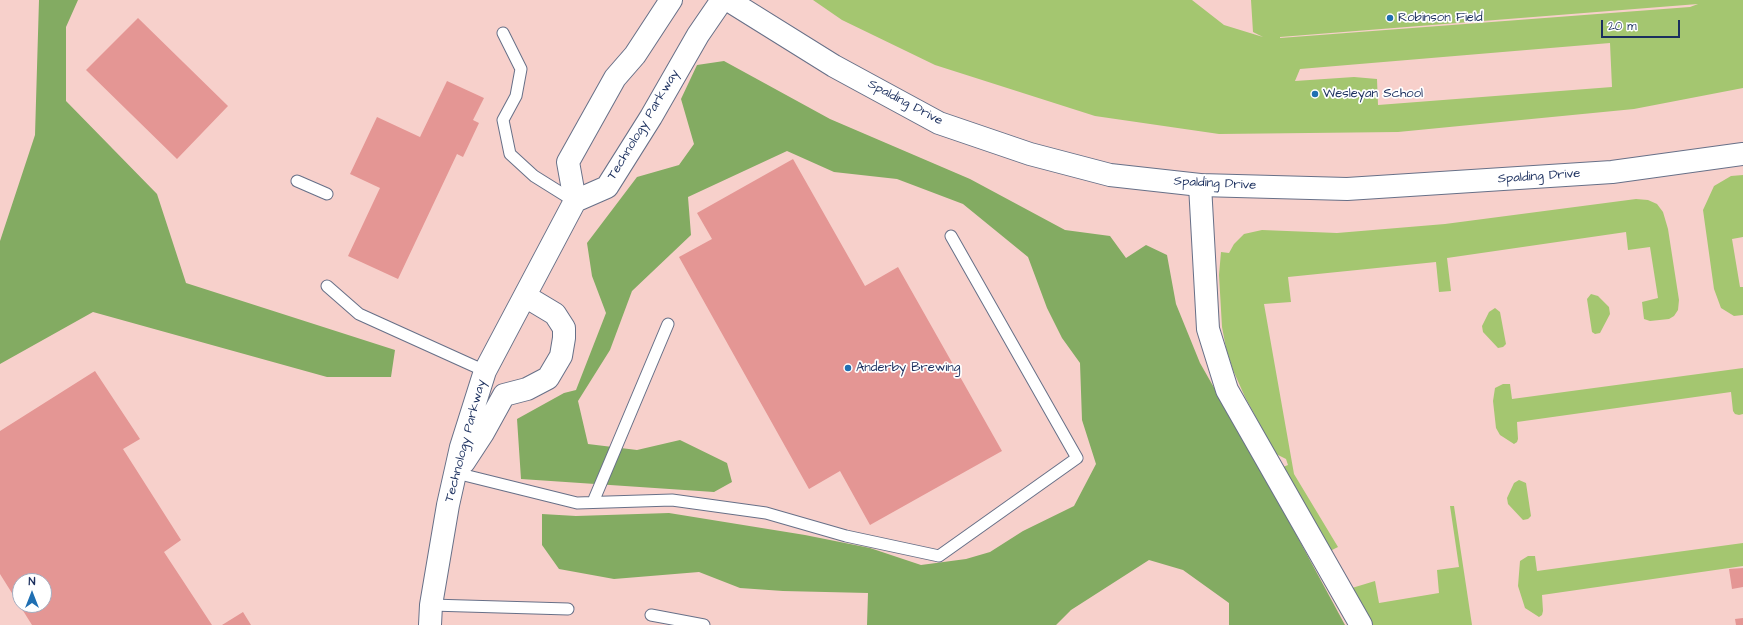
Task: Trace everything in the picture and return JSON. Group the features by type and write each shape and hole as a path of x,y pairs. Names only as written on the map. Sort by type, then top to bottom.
{"street":[{"path":"573,204 568,162 615,78 635,55 671,0"},
{"name":"Technology Parkway","path":"430,615 448,505 462,447 485,371 573,204 607,187 651,117 698,35 722,0"},
{"name":"Spalding Drive","path":"728,0 834,66 939,123 1030,154 1110,175 1200,185 1347,189 1612,172 1743,154"},
{"path":"1200,185 1208,329 1228,390 1361,625"},
{"path":"456,473 483,433 504,395 527,389 548,378 561,356 564,328 554,314 525,296"}],"lane":[{"path":"502,33 521,69 516,96 503,120 510,154 534,176 573,204"},
{"path":"297,181 327,194"},
{"path":"456,473 577,503 672,500 766,513 846,536 939,556 1077,458 951,236"},
{"path":"327,286 359,314 485,371"},
{"path":"593,502 668,324"},
{"path":"430,615 568,609"},
{"path":"650,615 704,625"}],"shaded area":[{"path":"0,0 1743,0 1743,625 0,625"}],"green space":[{"path":"39,0 78,0 66,27 66,101 157,194 186,283 395,350 391,377 327,377 93,312 0,364 0,241 35,135"},
{"path":"813,0 1192,0 1224,25 1263,37 1253,32 1251,0 1743,0 1743,88 1634,109 1398,132 1219,134 1095,116 935,65 842,20","holes":["1698,4 1690,7 1280,38 1280,37","1610,43 1612,87 1378,105 1377,79 1354,77 1295,81 1300,69"]},
{"path":"724,61 830,119 970,179 1065,230 1110,236 1126,258 1146,245 1167,255 1176,304 1200,363 1271,488 1345,625 1229,625 1229,603 1183,570 1149,560 1071,610 1056,625 867,625 868,593 783,591 740,588 699,572 614,579 559,569 542,545 542,514 576,516 669,513 805,535 870,548 921,565 966,559 990,552 1023,531 1074,506 1096,464 1082,420 1080,363 1062,338 1047,308 1028,257 963,204 897,179 834,172 787,151 688,197 691,235 632,291 610,350 578,401 588,444 637,450 680,440 727,463 732,482 714,492 521,479 517,419 564,393 576,390 606,313 592,276 587,243 637,177 679,165 694,144 681,99 697,65"},
{"path":"1743,175 1743,237 1732,239 1740,287 1743,287 1743,315 1734,316 1721,308 1714,289 1703,210 1714,186 1731,176"},
{"path":"1636,199 1648,200 1657,204 1663,212 1668,229 1679,300 1678,310 1674,316 1669,319 1650,321 1644,319 1642,302 1658,298 1650,247 1628,250 1626,232 1447,258 1451,291 1439,292 1436,262 1288,277 1291,302 1264,304 1294,474 1338,547 1330,551 1283,467 1288,465 1286,459 1276,454 1245,397 1233,370 1226,348 1222,327 1219,275 1221,252 1229,253 1234,244 1244,234 1262,230 1337,233 1445,224"},
{"path":"1591,294 1598,296 1609,307 1610,314 1600,333 1595,334 1592,332 1587,299"},
{"path":"1495,308 1500,312 1506,344 1503,347 1498,348 1483,332 1482,326 1489,312"},
{"path":"1743,368 1743,414 1739,415 1735,414 1733,411 1731,392 1517,422 1518,439 1514,444 1500,435 1496,428 1493,401 1495,388 1503,384 1510,384 1512,399"},
{"path":"1519,480 1526,483 1531,516 1528,519 1523,520 1508,504 1507,498 1514,483"},
{"path":"1450,506 1454,506 1472,625 1373,625 1352,588 1375,581 1379,603 1439,593 1437,570 1459,567"},
{"path":"1743,543 1743,566 1542,595 1543,611 1542,615 1539,617 1525,608 1518,586 1520,561 1528,556 1535,556 1537,571"}],"building":[{"path":"138,18 228,106 177,159 86,70"},
{"path":"447,81 484,98 473,120 479,123 463,157 457,154 398,279 348,256 380,188 350,174 377,117 420,137"},
{"name":"Anderby Brewing","path":"793,159 865,286 898,267 1002,451 870,525 840,471 809,489 679,257 712,239 697,213"},
{"path":"95,371 140,439 123,449 181,540 164,552 212,625 32,625 24,613 52,613 52,573 12,573 12,593 0,574 0,431"},
{"path":"1743,568 1743,587 1732,589 1729,569"},
{"path":"243,612 251,625 222,625"},
{"path":"1743,618 1743,625 1736,625 1735,619"}],"place":[{"name":"Robinson Field","path":"1390,18"},
{"name":"Wesleyan School","path":"1315,94"},
{"name":"Anderby Brewing","path":"848,368"}]}
